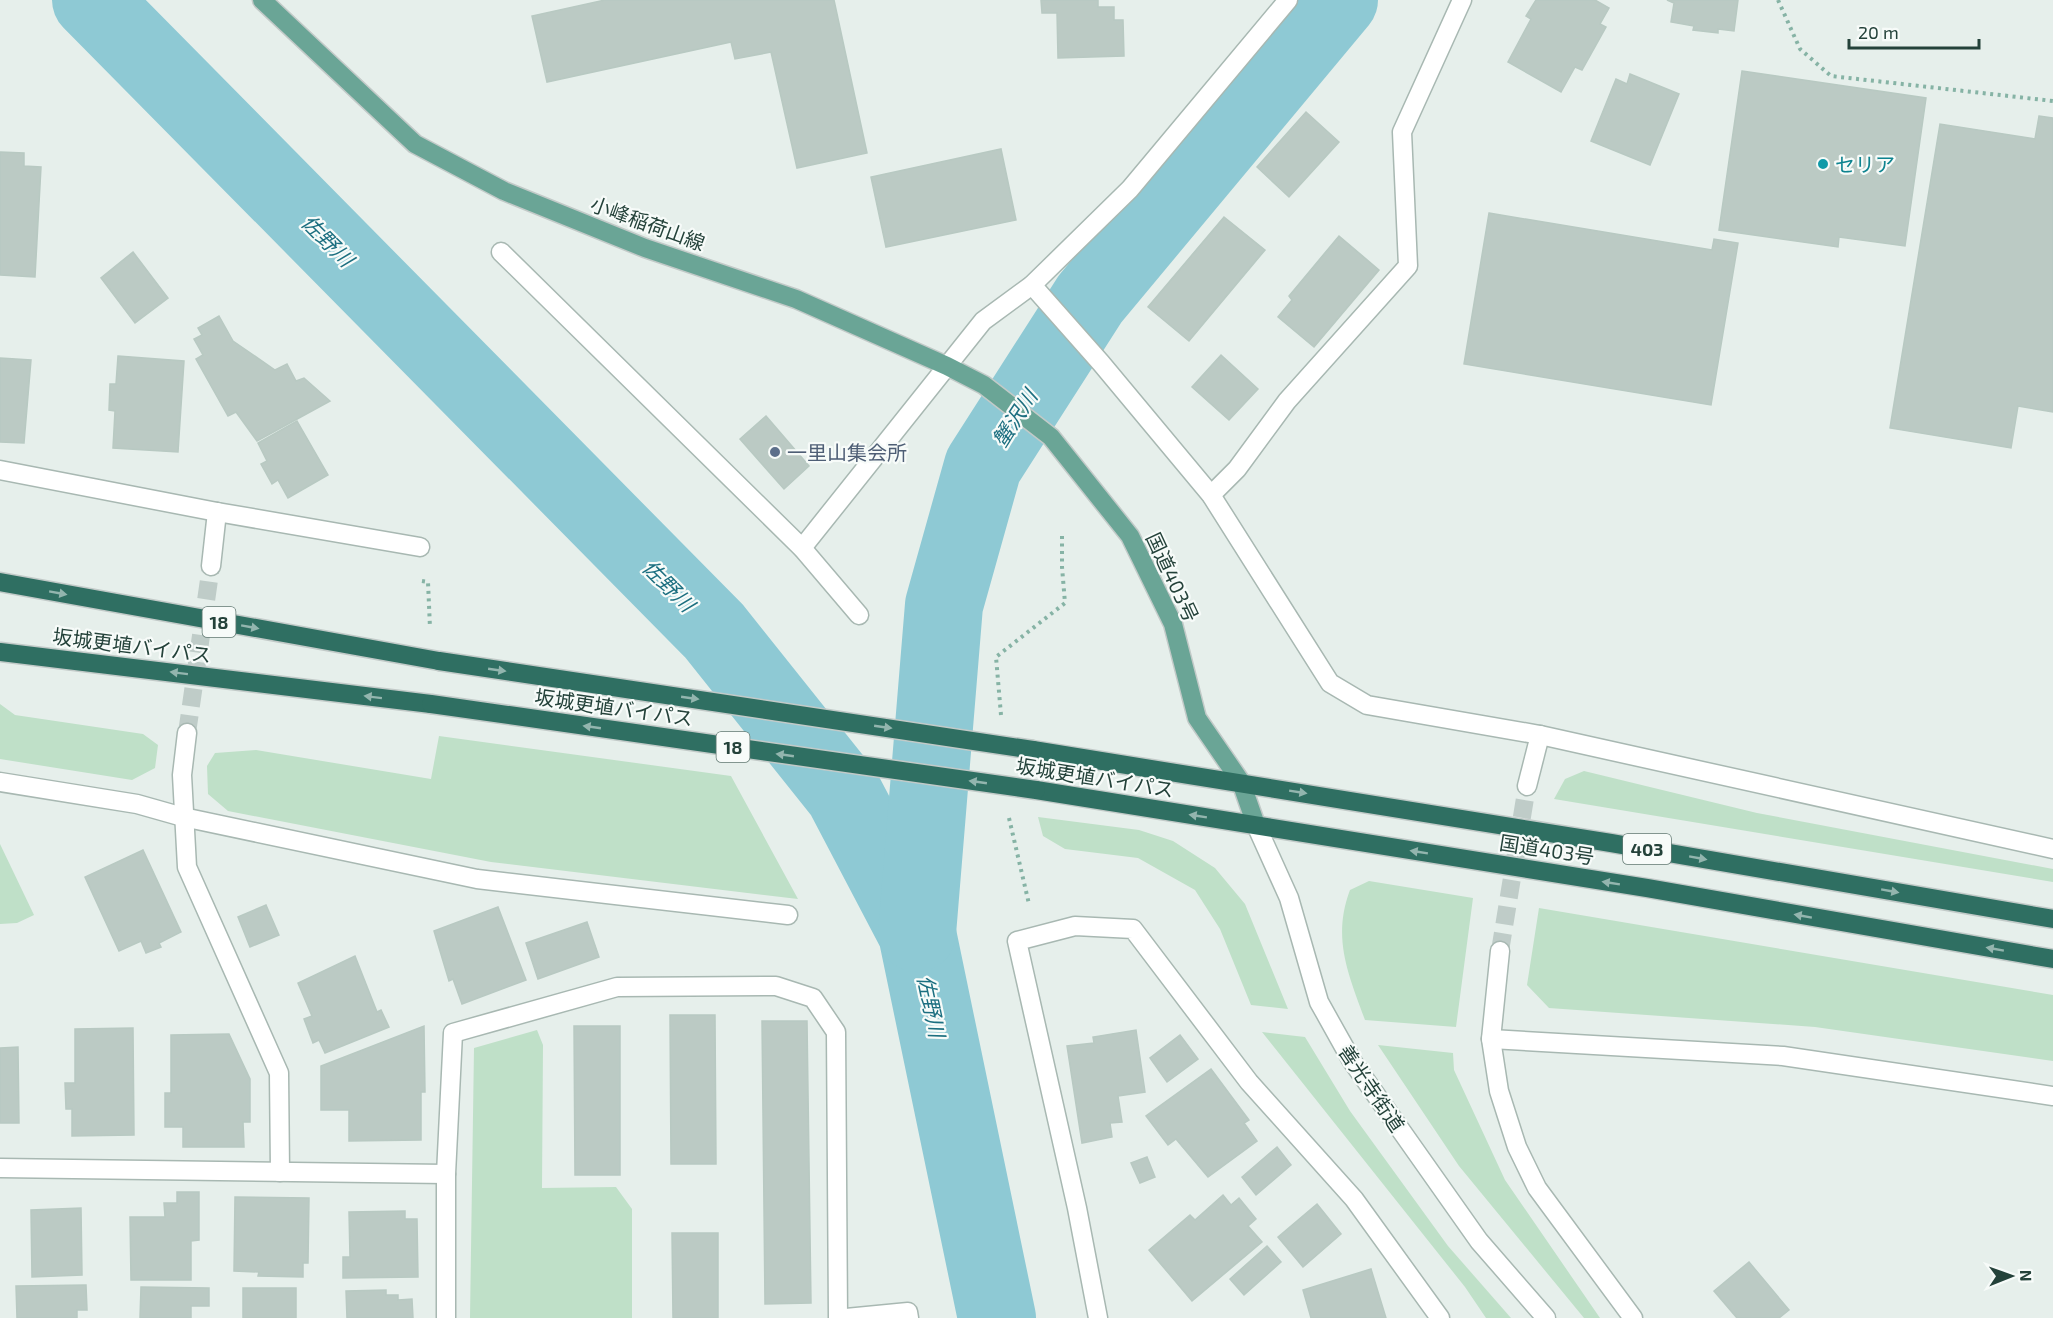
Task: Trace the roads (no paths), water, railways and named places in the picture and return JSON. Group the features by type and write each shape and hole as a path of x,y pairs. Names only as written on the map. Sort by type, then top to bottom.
{"highway":[{"name":"坂城更埴バイパス","path":"0,582 439,661 1240,782"},
{"name":"坂城更埴バイパス","path":"0,652 431,704 1036,790 1256,825"},
{"name":"国道403号","path":"1240,782 2053,919"},
{"name":"国道403号","path":"1256,825 1647,888 2053,959"}],"main road":[{"name":"小峰稲荷山線","path":"262,0 415,144 504,191 645,248 796,299 947,366 984,385 1051,437"},
{"name":"国道403号","path":"1051,437 1130,536 1173,624 1197,718 1240,782 1256,825"}],"street":[{"path":"802,548 983,321 1032,285 1130,189 1288,0"},
{"path":"1211,495 1237,469 1287,401 1408,266 1402,132 1462,0"},
{"path":"501,252 802,548 859,615"},
{"path":"1032,285 1101,363 1211,495 1330,683 1367,705 1540,735 2053,849"},
{"path":"0,470 217,512 420,547"},
{"path":"211,566 217,512"},
{"path":"187,733 182,775 187,867 279,1073 280,1172"},
{"path":"1527,786 1540,735"},
{"path":"0,782 137,804 183,817 477,879 788,915"},
{"name":"善光寺街道","path":"1256,825 1289,898 1319,1002 1352,1061 1479,1241 1546,1318"},
{"path":"1098,1318 1077,1208 1017,941 1075,926 1133,929 1249,1082 1354,1199 1440,1318"},
{"path":"1500,951 1491,1039 1499,1091 1517,1147 1537,1188 1633,1318"},
{"path":"446,1318 446,1174 453,1033 617,987 776,986 813,998 836,1032 838,1318"},
{"path":"1491,1039 1783,1056 2053,1096"},
{"path":"0,1168 446,1174"},
{"path":"846,1318 908,1312 909,1318"}],"waterway":[{"name":"佐野川","path":"91,0 714,631 844,794 917,933 997,1318"},
{"name":"蟹沢川","path":"917,933 944,605 983,466 1090,299 1339,0"}],"tunnel":[{"path":"187,733 211,566"},
{"path":"1500,951 1527,786"}],"place":[{"name":"セリア","path":"1823,164"},
{"name":"一里山集会所","path":"775,452"}]}
